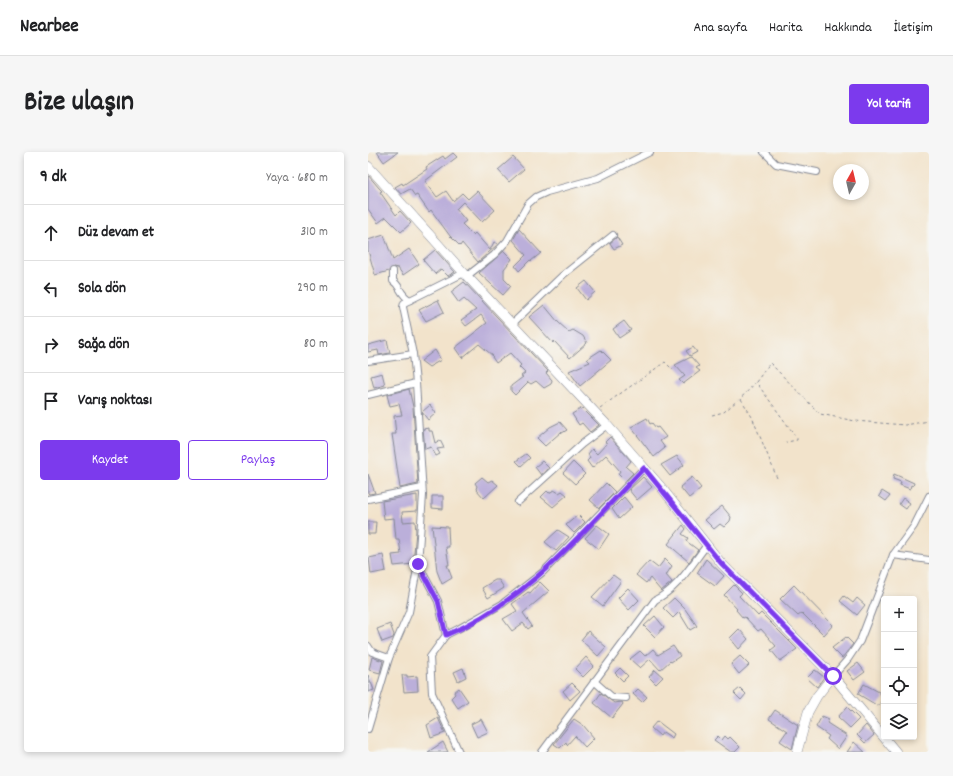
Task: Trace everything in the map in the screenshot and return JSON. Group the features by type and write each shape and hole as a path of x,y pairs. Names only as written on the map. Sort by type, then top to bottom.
{"street":[{"path":"368,727 389,658 409,612 418,564 422,488 416,383 413,354 403,307 404,303 466,275 494,255 507,241 528,204 536,197 547,192 598,178 650,152"},
{"path":"764,152 776,164 817,172"},
{"path":"368,166 466,275 607,425 721,563 833,676 896,752"},
{"path":"512,324 563,275 613,235"},
{"path":"393,271 393,281 397,283 401,293 410,300"},
{"path":"368,361 413,354"},
{"path":"368,395 416,383"},
{"path":"518,502 582,444 607,425"},
{"path":"459,752 432,692 430,657 446,635 458,630 502,604 543,572 644,468"},
{"path":"368,499 422,488"},
{"path":"797,752 808,712 817,696 848,659 860,641 893,555 914,526 929,496"},
{"path":"542,752 655,600 665,595 676,585 707,545"},
{"path":"893,555 929,560"},
{"path":"418,564 438,601 446,635"},
{"path":"368,646 372,652 389,658"},
{"path":"594,682 612,697 626,698"}],"path":[{"path":"594,411 665,362 673,370"},
{"path":"712,415 724,412 741,398 756,382 770,363 820,414 855,421 905,425 929,421"},
{"path":"756,382 797,438 797,440 782,443"},
{"path":"741,398 752,417 777,478"}],"building":[{"path":"377,152 398,152 384,162"},
{"path":"453,153 457,157 425,181 437,197 446,191 453,201 462,193 468,199 477,191 495,210 482,222 463,202 456,209 466,221 462,224 473,235 475,233 490,250 494,242 498,244 478,262 462,243 460,246 450,236 431,210 429,212 417,195 415,196 410,189 401,194 395,187 402,183 403,185 443,156 445,159"},
{"path":"513,157 524,169 509,182 498,170"},
{"path":"368,175 382,191 380,192 396,215 400,211 411,223 401,232 386,217 378,223 368,209"},
{"path":"519,229 541,253 531,261 530,260 519,271 515,266 526,255 513,240"},
{"path":"384,235 393,260 409,249 419,264 403,275 398,268 393,267 389,271 375,275 368,250 368,240"},
{"path":"617,237 622,245 614,249 610,243"},
{"path":"435,250 455,272 448,276 441,269 435,274 423,260"},
{"path":"504,251 512,259 504,269 504,279 511,286 503,295 479,273"},
{"path":"586,281 595,292 586,300 577,288"},
{"path":"464,282 548,371 546,373 552,380 551,384 544,388 536,381 531,384 528,382 515,395 511,391 511,386 523,377 521,376 525,373 519,367 521,365 510,353 496,363 492,357 493,356 479,344 462,358 455,348 487,323 481,315 466,326 461,320 476,310 464,299 459,303 451,292"},
{"path":"438,300 444,312 426,321 419,310"},
{"path":"544,305 558,322 569,332 573,330 583,336 587,343 570,358 554,341 553,343 529,317"},
{"path":"624,321 631,330 619,338 613,329"},
{"path":"387,340 390,353 379,355 378,350 368,352 368,345"},
{"path":"693,347 697,352 690,356 686,351"},
{"path":"435,350 441,360 429,367 421,361"},
{"path":"601,350 611,360 580,386 569,371 590,362 587,359"},
{"path":"691,357 699,366 696,368 700,371 683,384 679,380 685,376 675,365"},
{"path":"382,373 385,385 374,388 371,376"},
{"path":"409,389 413,407 418,484 400,488 392,434 396,434 394,416 402,415 399,404 390,406 387,395"},
{"path":"430,405 436,413 428,420 422,412"},
{"path":"582,408 599,425 590,432 582,423 579,425 572,414"},
{"path":"647,418 650,424 652,423 656,428 658,427 666,437 660,441 665,448 654,457 631,427"},
{"path":"560,422 567,430 562,433 561,432 545,446 537,438 550,427"},
{"path":"429,428 429,431 432,431 435,443 440,440 444,448 437,449 440,454 436,456 431,447 425,449 423,429"},
{"path":"610,437 631,461 626,467 633,473 625,481 618,474 620,471 606,455 592,468 587,461 590,458 588,454 592,449 597,454 607,443 605,442"},
{"path":"526,454 530,458 521,466 516,461"},
{"path":"677,456 684,465 670,476 661,465"},
{"path":"542,461 549,468 541,475 535,467"},
{"path":"573,462 585,474 575,484 563,473"},
{"path":"368,474 375,493 368,493"},
{"path":"894,474 914,483 913,486 911,485 910,489 900,485 901,482 893,479"},
{"path":"482,477 488,482 492,480 498,485 484,498 476,489 477,486 475,483"},
{"path":"643,477 652,487 637,500 629,490"},
{"path":"692,477 701,488 689,498 680,487"},
{"path":"606,483 615,492 599,508 590,500"},
{"path":"554,490 559,493 562,491 567,495 553,507 541,497 547,491 549,493"},
{"path":"882,491 890,496 886,501 879,496"},
{"path":"417,495 417,511 402,512 403,522 415,521 416,531 413,564 394,566 392,555 401,554 399,539 396,539 394,518 384,519 382,501"},
{"path":"432,496 443,496 443,509 432,508"},
{"path":"624,497 632,507 619,519 612,509"},
{"path":"903,498 910,503 906,509 899,504"},
{"path":"722,506 731,517 730,521 724,527 720,524 714,529 705,520"},
{"path":"578,515 585,522 574,533 566,525"},
{"path":"368,522 376,522 375,534 368,534"},
{"path":"597,525 609,534 599,549 585,538"},
{"path":"683,525 686,529 682,534 688,538 686,541 698,550 689,562 668,544"},
{"path":"432,526 448,527 449,547 446,547 449,565 447,565 452,578 442,584 437,571"},
{"path":"558,530 569,537 556,551 545,542"},
{"path":"383,555 386,571 371,574 369,558"},
{"path":"665,559 672,566 666,575 672,582 661,591 650,578 646,583 636,575 649,561 658,568"},
{"path":"706,559 724,576 715,586 697,573"},
{"path":"613,575 621,581 603,606 592,597"},
{"path":"495,580 499,580 504,588 488,598 482,588"},
{"path":"540,582 549,591 523,613 532,626 528,629 523,623 512,631 503,619 517,611 512,604 528,592 530,593"},
{"path":"734,585 742,593 739,596 758,616 761,613 797,649 780,661 771,650 776,646 761,629 758,631 745,617 743,618 724,595"},
{"path":"794,585 833,625 824,635 802,613 798,616 780,599"},
{"path":"628,588 639,600 629,610 618,598"},
{"path":"844,596 853,603 857,598 865,605 857,615 840,601"},
{"path":"674,598 685,609 697,626 690,630 679,612 673,618 663,608"},
{"path":"655,616 664,627 655,637 644,626"},
{"path":"390,624 394,635 393,638 382,642 377,629"},
{"path":"739,629 748,639 739,649 730,638"},
{"path":"588,631 606,647 598,656 581,640"},
{"path":"846,637 853,644 842,658 832,648"},
{"path":"673,646 680,656 671,662 670,661 660,670 650,659 640,668 630,659 640,651 645,656 653,649 658,655"},
{"path":"740,656 749,665 739,674 731,664"},
{"path":"372,657 383,661 380,673 369,670"},
{"path":"586,657 594,666 583,677 575,669"},
{"path":"858,663 865,672 854,680 847,671"},
{"path":"463,668 466,677 458,681 454,672"},
{"path":"620,668 628,676 623,681 615,673"},
{"path":"655,670 663,677 656,684 649,677"},
{"path":"815,670 824,677 817,687 807,678"},
{"path":"368,675 374,690 368,692"},
{"path":"402,675 407,675 407,677 417,676 418,691 404,692"},
{"path":"572,683 580,691 570,700 563,691"},
{"path":"864,684 879,692 881,694 881,702 878,706 858,694"},
{"path":"459,688 468,701 458,708 451,698 455,694 454,692"},
{"path":"740,688 746,694 741,700 734,693"},
{"path":"638,689 647,697 642,702 633,694"},
{"path":"601,693 614,703 622,702 623,704 612,718 594,703"},
{"path":"847,707 859,719 850,728 838,717"},
{"path":"775,710 798,725 792,749 780,741 787,731 769,719"},
{"path":"822,716 829,719 827,723 847,736 838,749 827,739 829,736 816,727"},
{"path":"438,718 445,733 431,738 427,725"},
{"path":"481,719 488,732 477,737 471,724"},
{"path":"574,719 583,725 594,738 585,747 575,736 567,745 566,742 560,748 554,744"},
{"path":"657,721 674,734 672,738 663,732 660,736 651,728"},
{"path":"866,725 874,735 865,743 857,735"},
{"path":"718,736 722,740 725,736 728,739 730,737 740,747 735,752 731,752 714,740"},
{"path":"443,742 448,752 428,752"},
{"path":"854,742 865,752 847,752"}],"route":[{"path":"418,564 438,601 446,635 458,630 502,604 543,572 571,545 644,468 661,487 721,563 833,676"}]}
